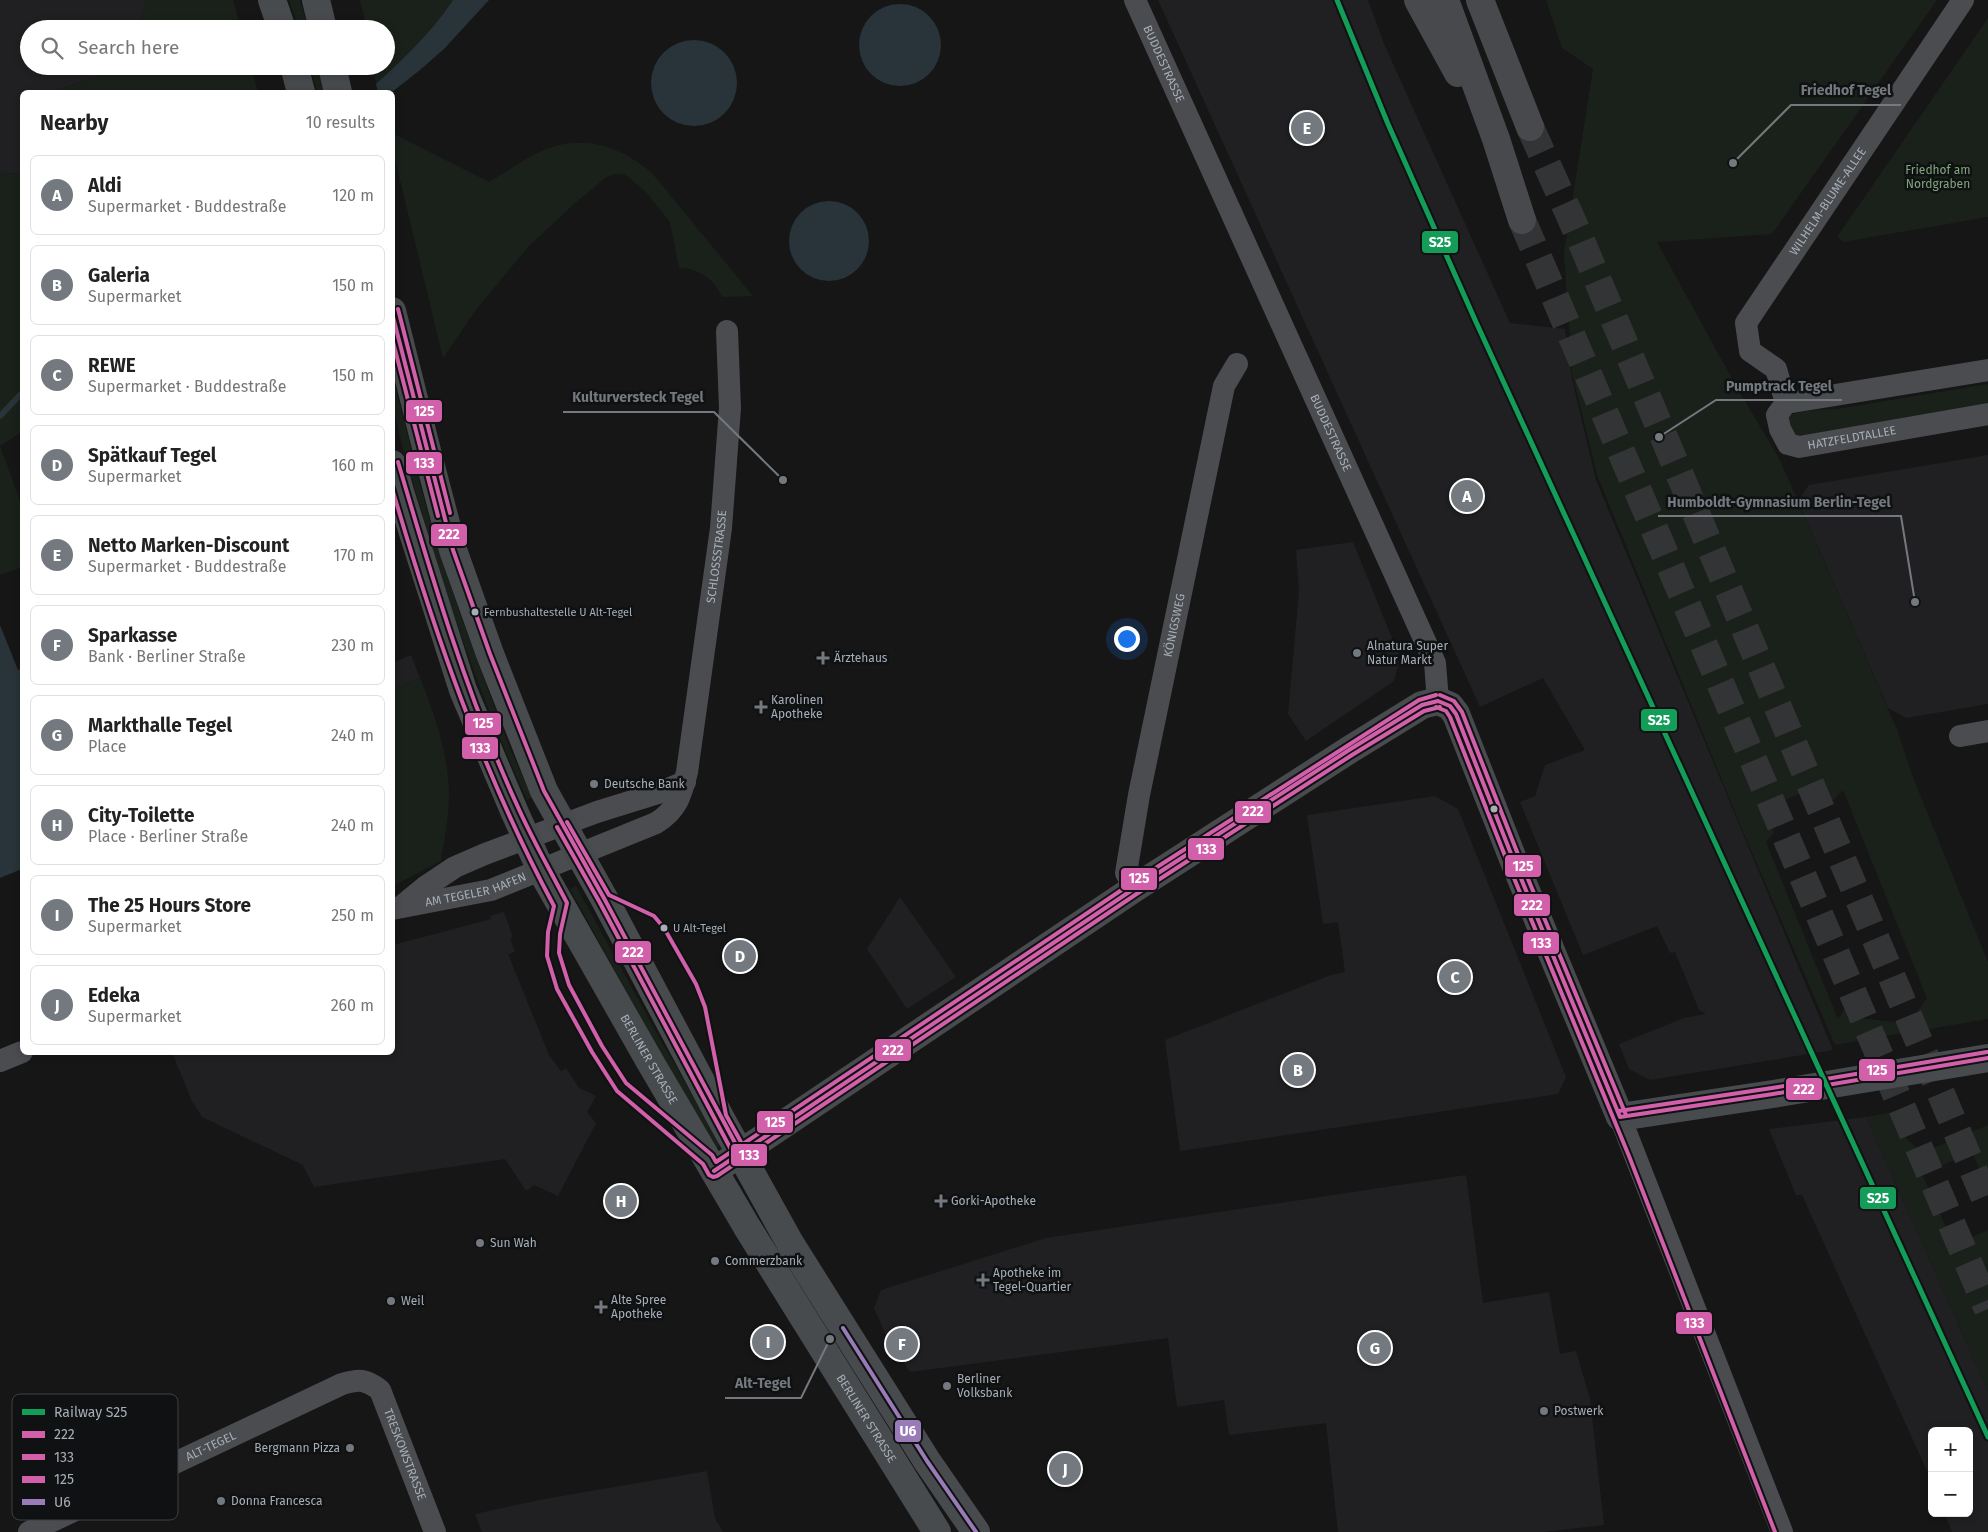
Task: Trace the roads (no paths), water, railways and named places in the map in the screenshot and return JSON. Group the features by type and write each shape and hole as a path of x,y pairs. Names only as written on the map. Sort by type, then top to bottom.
{"highway":[{"path":"1418,0 1496,139"},
{"path":"1445,0 1496,139 1522,220"},
{"path":"1480,0 1530,127"},
{"path":"1493,0 1509,75"}],"main road":[{"path":"272,0 279,20"},
{"path":"316,0 321,20"},
{"path":"296,75 300,90"},
{"path":"334,75 338,90"},
{"path":"395,323 453,550 510,706 544,791 790,1243 928,1461 976,1532"},
{"name":"BERLINER STRASSE","path":"395,475 463,690 526,838 542,870 649,1060 714,1170 799,1312 937,1532"},
{"path":"714,1170 741,1154 1135,888 1348,750 1422,704 1438,701 1450,706 1456,714 1515,864 1620,1117 1773,1094 1988,1058"}],"street":[{"name":"BUDDESTRASSE","path":"1136,0 1435,663 1438,701"},
{"name":"WILHELM-BLUME-ALLEE","path":"1786,403 1776,369 1750,351 1746,322 1963,0"},
{"name":"SCHLOSSSTRASSE","path":"579,855 656,823 666,816 679,801 687,772 721,528 730,408 727,331"},
{"name":"KÖNIGSWEG","path":"1135,888 1126,873 1139,795 1224,386 1237,364"},
{"path":"1786,403 1988,370"},
{"name":"HATZFELDTALLEE","path":"1786,403 1776,415 1780,429 1788,444 1799,447 1988,414"},
{"path":"1960,736 1988,731"},
{"path":"526,838 638,798 658,793 684,782"},
{"name":"AM TEGELER HAFEN","path":"396,908 455,867 526,838"},
{"name":"AM TEGELER HAFEN","path":"396,908 491,890 579,855"},
{"path":"0,1061 20,1053"},
{"path":"1620,1117 1782,1532"},
{"name":"ALT-TEGEL","path":"178,1462 342,1384 357,1380 368,1382"},
{"name":"TRESKOWSTRASSE","path":"368,1382 380,1390 435,1532"},
{"name":"ALT-TEGEL","path":"29,1532 54,1520"}],"waterway":[{"path":"0,416 20,395"}],"tunnel":[{"path":"1530,127 1579,236 1988,1205"},
{"path":"1522,220 1988,1309"}],"rail line":[{"name":"S25","path":"1337,0 1388,124 1476,322 1988,1437"}],"place":[{"name":"Netto Marken-Discount","path":"1307,128"},
{"name":"Friedhof Tegel","path":"1733,163"},
{"name":"Pumptrack Tegel","path":"1659,437"},
{"name":"Kulturversteck Tegel","path":"783,480"},
{"name":"Aldi","path":"1467,496"},
{"name":"Humboldt-Gymnasium Berlin-Tegel","path":"1915,602"},
{"name":"Fernbushaltestelle U Alt-Tegel","path":"475,612"},
{"name":"Alnatura Super Natur Markt","path":"1357,653"},
{"name":"Ärztehaus","path":"823,658"},
{"name":"Karolinen Apotheke","path":"761,707"},
{"name":"Deutsche Bank","path":"594,784"},
{"name":"U Alt-Tegel","path":"664,928"},
{"name":"Spätkauf Tegel","path":"740,956"},
{"name":"REWE","path":"1455,977"},
{"name":"Galeria","path":"1298,1070"},
{"name":"City-Toilette","path":"621,1201"},
{"name":"Gorki-Apotheke","path":"941,1201"},
{"name":"Sun Wah","path":"480,1243"},
{"name":"Commerzbank","path":"715,1261"},
{"name":"Apotheke im Tegel-Quartier","path":"983,1280"},
{"name":"Weil","path":"391,1301"},
{"name":"Alte Spree Apotheke","path":"601,1307"},
{"name":"Alt-Tegel","path":"830,1339"},
{"name":"The 25 Hours Store","path":"768,1342"},
{"name":"Sparkasse","path":"902,1344"},
{"name":"Markthalle Tegel","path":"1375,1348"},
{"name":"Berliner Volksbank","path":"947,1386"},
{"name":"Postwerk","path":"1544,1411"},
{"name":"Bergmann Pizza","path":"350,1448"},
{"name":"Edeka","path":"1065,1469"},
{"name":"Donna Francesca","path":"221,1501"}],"park label":[{"name":"Friedhof am Nordgraben","path":"1938,177"}]}
